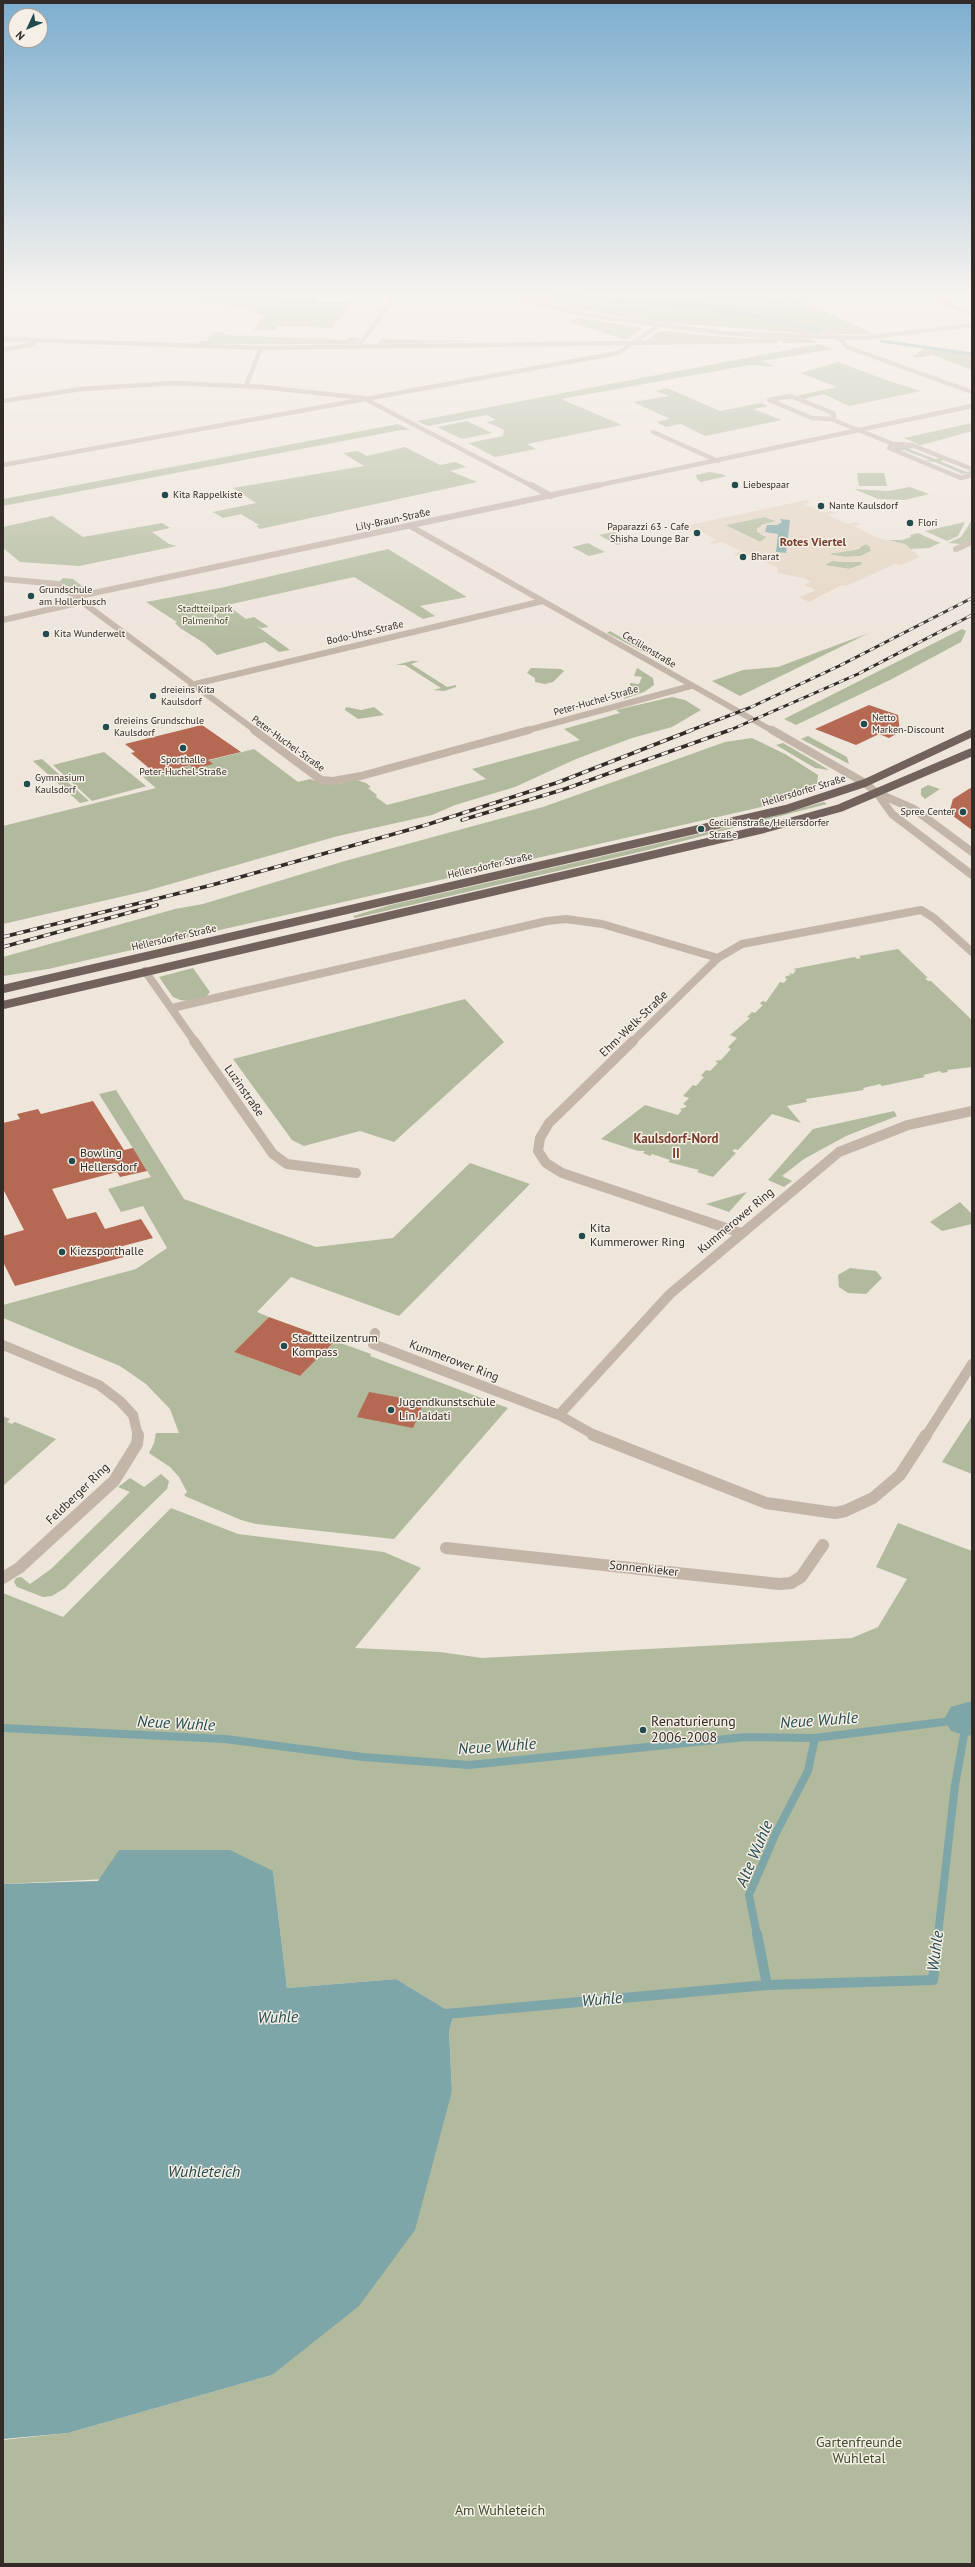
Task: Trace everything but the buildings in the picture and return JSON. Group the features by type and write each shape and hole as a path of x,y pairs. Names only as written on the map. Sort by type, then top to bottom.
{"main road":[{"name":"Hellersdorfer Straße","path":"3,989 786,809 865,783 972,733"},
{"path":"3,1005 764,829 833,810 877,793 972,752"},
{"path":"135,959 145,971"}],"street":[{"path":"3,465 288,413"},
{"path":"391,413 551,496"},
{"path":"800,413 812,418 832,419 893,444 912,445 972,469"},
{"path":"832,413 834,417 832,419"},
{"name":"Lily-Braun-Straße","path":"75,597 940,413"},
{"path":"653,432 725,464"},
{"path":"893,444 889,448 961,478 972,475"},
{"name":"Cecilienstraße","path":"410,526 865,783 877,793 892,814 972,875"},
{"path":"956,549 972,542"},
{"name":"Peter-Huchel-Straße","path":"3,579 58,584 315,778 333,781 524,732 691,686"},
{"name":"Bodo-Uhse-Straße","path":"191,685 543,601"},
{"path":"3,620 82,602"},
{"name":"Cecilienstraße","path":"877,793 914,809 972,852"},
{"name":"Ehm-Welk-Straße","path":"742,1233 562,1173 546,1163 538,1151 540,1138 549,1123 718,958 742,944 916,910 929,914 972,952"},
{"path":"172,1008 523,926 560,920 602,924 718,958"},
{"name":"Luzinstraße","path":"145,971 273,1154 287,1164 356,1173"},
{"name":"Kummerower Ring","path":"559,1415 670,1294 839,1152 908,1125 972,1111"},
{"name":"Kummerower Ring","path":"375,1333 373,1344 559,1415 586,1432 766,1503 835,1513 845,1511 873,1498 900,1475 972,1364"},
{"name":"Feldberger Ring","path":"3,1345 99,1385 120,1401 133,1414 138,1431 137,1444 114,1481 19,1568 3,1578"},
{"name":"Sonnenkieker","path":"446,1548 779,1584 791,1583 801,1577 823,1545"}],"green space":[{"path":"460,413 593,413 622,425 527,444 536,449 495,457 468,443 503,436 504,430 486,422 496,420 487,415 428,426 417,421"},
{"path":"656,413 763,413 782,420 705,436 681,424 666,427 656,422 670,419"},
{"path":"467,421 492,433 462,439 437,427"},
{"path":"972,423 972,431 920,445 904,438"},
{"path":"398,424 410,430 401,430 3,506 3,499"},
{"path":"895,445 914,447 909,449 935,459 940,458 944,460 940,461 966,472 972,471 972,473 956,474 961,473 935,462 925,461 930,460 904,450 899,451 894,448"},
{"path":"405,447 440,465 456,462 466,467 450,471 477,482 260,529 256,526 259,525 241,514 223,518 213,512 256,503 233,488 364,466 343,453 358,451 367,456"},
{"path":"710,472 727,476 701,482 697,479 696,475"},
{"path":"857,473 884,473 887,486 859,486"},
{"path":"910,487 929,494 905,500 878,499 854,489 888,491"},
{"path":"52,516 83,537 162,523 170,528 152,532 169,544 177,546 79,566 20,562 3,548 3,527"},
{"path":"764,517 777,521 761,525 760,534 767,537 760,542 725,525"},
{"path":"972,520 972,540 961,544 948,543 961,537"},
{"path":"965,522 958,536 947,541 925,531"},
{"path":"614,532 633,541 617,545 599,535"},
{"path":"918,533 940,543 929,548 910,549 889,540 902,540 911,537 910,535"},
{"path":"588,543 605,552 589,556 572,547"},
{"path":"866,544 870,547 871,551 861,556 845,557 827,554 859,549 861,545"},
{"name":"Stadtteilpark Palmenhof","path":"388,549 467,597 420,606 435,616 423,619 354,577 227,605 246,619 254,617 269,627 261,628 257,626 290,650 279,652 265,642 217,655 204,643 180,628 175,623 177,622 146,602 220,588"},
{"path":"832,561 863,561 861,565 849,569 824,565"},
{"path":"63,578 73,579 90,592 78,591 59,582"},
{"path":"962,629 966,631 961,642 892,679 796,725 784,719"},
{"path":"610,631 674,668 607,633"},
{"path":"869,633 740,696 712,681 743,670 778,667"},
{"path":"419,661 411,664 447,687 456,685 456,687 444,691 433,690 441,688 405,665 396,665"},
{"path":"531,668 561,669 564,671 553,682 545,684 535,682 535,678 527,673"},
{"path":"637,668 653,678 654,685 644,692 624,699 626,695 634,695 637,687 630,686 630,683 639,684 642,677 634,676"},
{"path":"672,697 685,700 701,710 672,727 632,738 576,759 515,787 455,805 432,815 338,836 146,891 3,924 3,826 156,788 143,777 254,749 298,782 310,779 325,784 339,784 356,780 366,783 371,787 368,788 377,795 376,797 387,805 486,779 472,769 580,740 564,729 620,713 616,710"},
{"path":"346,707 361,710 374,707 384,715 358,719 345,710"},
{"path":"808,736 847,757 849,764 801,739"},
{"path":"752,738 785,754 818,775 817,784 782,802 744,811 48,969 3,976 3,957 175,909 203,904 345,861 543,807 725,742"},
{"path":"783,743 829,770 815,768 776,745"},
{"path":"104,752 147,786 92,801 53,765"},
{"path":"42,759 89,801 80,803 33,761"},
{"path":"928,785 940,789 925,799 921,795 921,789"},
{"path":"824,802 827,804 644,851 355,918 353,916 390,905 747,823"},
{"path":"898,949 928,978 925,978 928,981 931,981 972,1020 972,1067 947,1070 948,1072 942,1073 940,1071 923,1075 925,1077 882,1086 880,1084 863,1088 864,1090 806,1099 807,1102 787,1106 801,1123 772,1114 738,1150 735,1149 732,1151 736,1153 713,1177 697,1172 699,1170 668,1162 670,1160 652,1154 650,1156 643,1153 645,1151 638,1151 601,1139 645,1105 678,1115 682,1110 679,1109 687,1106 683,1104 689,1098 683,1096 693,1085 696,1086 704,1077 701,1076 706,1070 710,1071 718,1063 715,1061 721,1060 731,1049 728,1047 737,1038 730,1035 750,1018 747,1017 752,1012 755,1013 763,1005 760,1004 762,1001 766,1002 780,982 784,983 787,979 785,978 786,976 791,975 789,973 793,974 796,970 793,969 855,957 857,959 861,958 859,956"},
{"path":"193,968 210,992 206,997 190,1001 180,1000 173,997 159,977"},
{"path":"465,999 504,1042 394,1142 360,1131 304,1146 292,1140 233,1059"},
{"path":"116,1090 184,1199 316,1247 393,1238 470,1163 530,1184 399,1316 291,1277 257,1312 269,1317 234,1352 300,1376 335,1341 371,1354 370,1356 508,1408 394,1539 256,1524 241,1520 187,1497 184,1495 187,1492 179,1477 170,1467 149,1453 154,1443 156,1433 179,1433 170,1409 146,1384 120,1366 3,1318 3,1305 136,1269 167,1248 143,1206 121,1212 108,1189 151,1177 99,1094"},
{"path":"894,1111 897,1116 846,1136 804,1159 782,1176 792,1181 784,1187 768,1180 813,1129"},
{"path":"747,1192 729,1212 706,1204"},
{"path":"960,1202 972,1214 972,1224 942,1231 930,1222"},
{"path":"850,1268 876,1271 882,1278 866,1294 848,1293 839,1287 838,1275"},
{"path":"3,1416 10,1419 7,1422 12,1424 15,1422 56,1439 3,1486"},
{"path":"972,1416 972,1474 942,1462"},
{"path":"161,1474 169,1481 167,1489 65,1588 52,1596 43,1597 17,1587 14,1582 16,1578 21,1577 30,1584 51,1569 130,1492 118,1487 130,1478 144,1487"},
{"path":"171,1508 238,1534 384,1552 421,1568 355,1648 440,1652 482,1658 852,1638 878,1627 907,1579 876,1567 898,1523 972,1551 972,2564 3,2564 3,2440 68,2433 272,2375 452,2091 449,2031 454,2014 396,1979 287,1988 273,1871 3,1884 3,1593 63,1617"}],"shaded area":[{"path":"806,500 811,502 804,504 823,512 831,511 836,513 828,515 848,524 856,522 861,524 854,526 875,537 905,544 920,557 901,565 895,564 846,586 842,585 809,602 799,597 816,590 804,585 811,582 804,578 778,573 778,568 751,555 738,556 733,554 741,551 722,542 714,544 709,542 717,540 698,530 689,532 685,530 692,528 690,525","holes":["764,517 776,521 757,528 757,532 767,537 760,542 725,525","866,544 870,547 871,551 861,556 845,557 827,554 855,550","832,561 863,562 861,565 849,569 824,565"]}],"water":[{"path":"780,519 790,520 786,553 776,552 778,534 765,532 767,525 777,525 782,522"},
{"name":"Wuhleteich","path":"119,1850 230,1850 273,1871 287,1988 396,1979 454,2014 449,2031 452,2091 415,2230 359,2306 272,2375 68,2433 3,2439 3,1884 98,1881"}],"waterway":[{"name":"Wuhle","path":"967,1719 972,1718"},
{"name":"Wuhle","path":"815,1738 967,1719 955,1785 938,1935"},
{"name":"Neue Wuhle","path":"3,1728 225,1739 363,1757 469,1765 746,1737 815,1738"},
{"name":"Alte Wuhle","path":"757,1935 749,1895 776,1833 808,1771 815,1738"},
{"name":"Alte Wuhle","path":"757,1934 767,1985"},
{"name":"Wuhle","path":"767,1985 933,1980 938,1934"},
{"name":"Wuhle","path":"446,2014 767,1985"}],"railway":[{"path":"689,731 749,708 839,666 972,598"},
{"path":"728,731 858,674 972,615"},
{"path":"3,937 212,885 426,825 559,782 692,730"},
{"path":"462,820 565,789 730,730"},
{"path":"3,947 157,905"}],"place":[{"name":"Liebespaar","path":"735,485"},
{"name":"Kita Rappelkiste","path":"165,495"},
{"name":"Nante Kaulsdorf","path":"821,506"},
{"name":"Flori","path":"910,523"},
{"name":"Paparazzi 63 - Cafe Shisha Lounge Bar","path":"697,533"},
{"name":"Bharat","path":"743,557"},
{"name":"Grundschule am Hollerbusch","path":"31,596"},
{"name":"Kita Wunderwelt","path":"46,634"},
{"name":"dreieins Kita Kaulsdorf","path":"153,696"},
{"name":"Netto Marken-Discount","path":"864,724"},
{"name":"dreieins Grundschule Kaulsdorf","path":"106,727"},
{"name":"Sporthalle Peter-Huchel-Straße","path":"183,748"},
{"name":"Gymnasium Kaulsdorf","path":"27,784"},
{"name":"Spree Center","path":"963,812"},
{"name":"Cecilienstraße/Hellersdorfer Straße","path":"701,829"},
{"name":"Bowling Hellersdorf","path":"72,1161"},
{"name":"Kita Kummerower Ring","path":"582,1236"},
{"name":"Kiezsporthalle","path":"62,1252"},
{"name":"Stadtteilzentrum Kompass","path":"284,1346"},
{"name":"Jugendkunstschule Lin Jaldati","path":"391,1410"},
{"name":"Renaturierung 2006-2008","path":"643,1730"}],"district":[{"name":"Rotes Viertel","path":"813,543"},
{"name":"Kaulsdorf-Nord II","path":"676,1146"}],"park label":[{"name":"Gartenfreunde Wuhletal","path":"859,2452"},
{"name":"Am Wuhleteich","path":"500,2511"}]}
